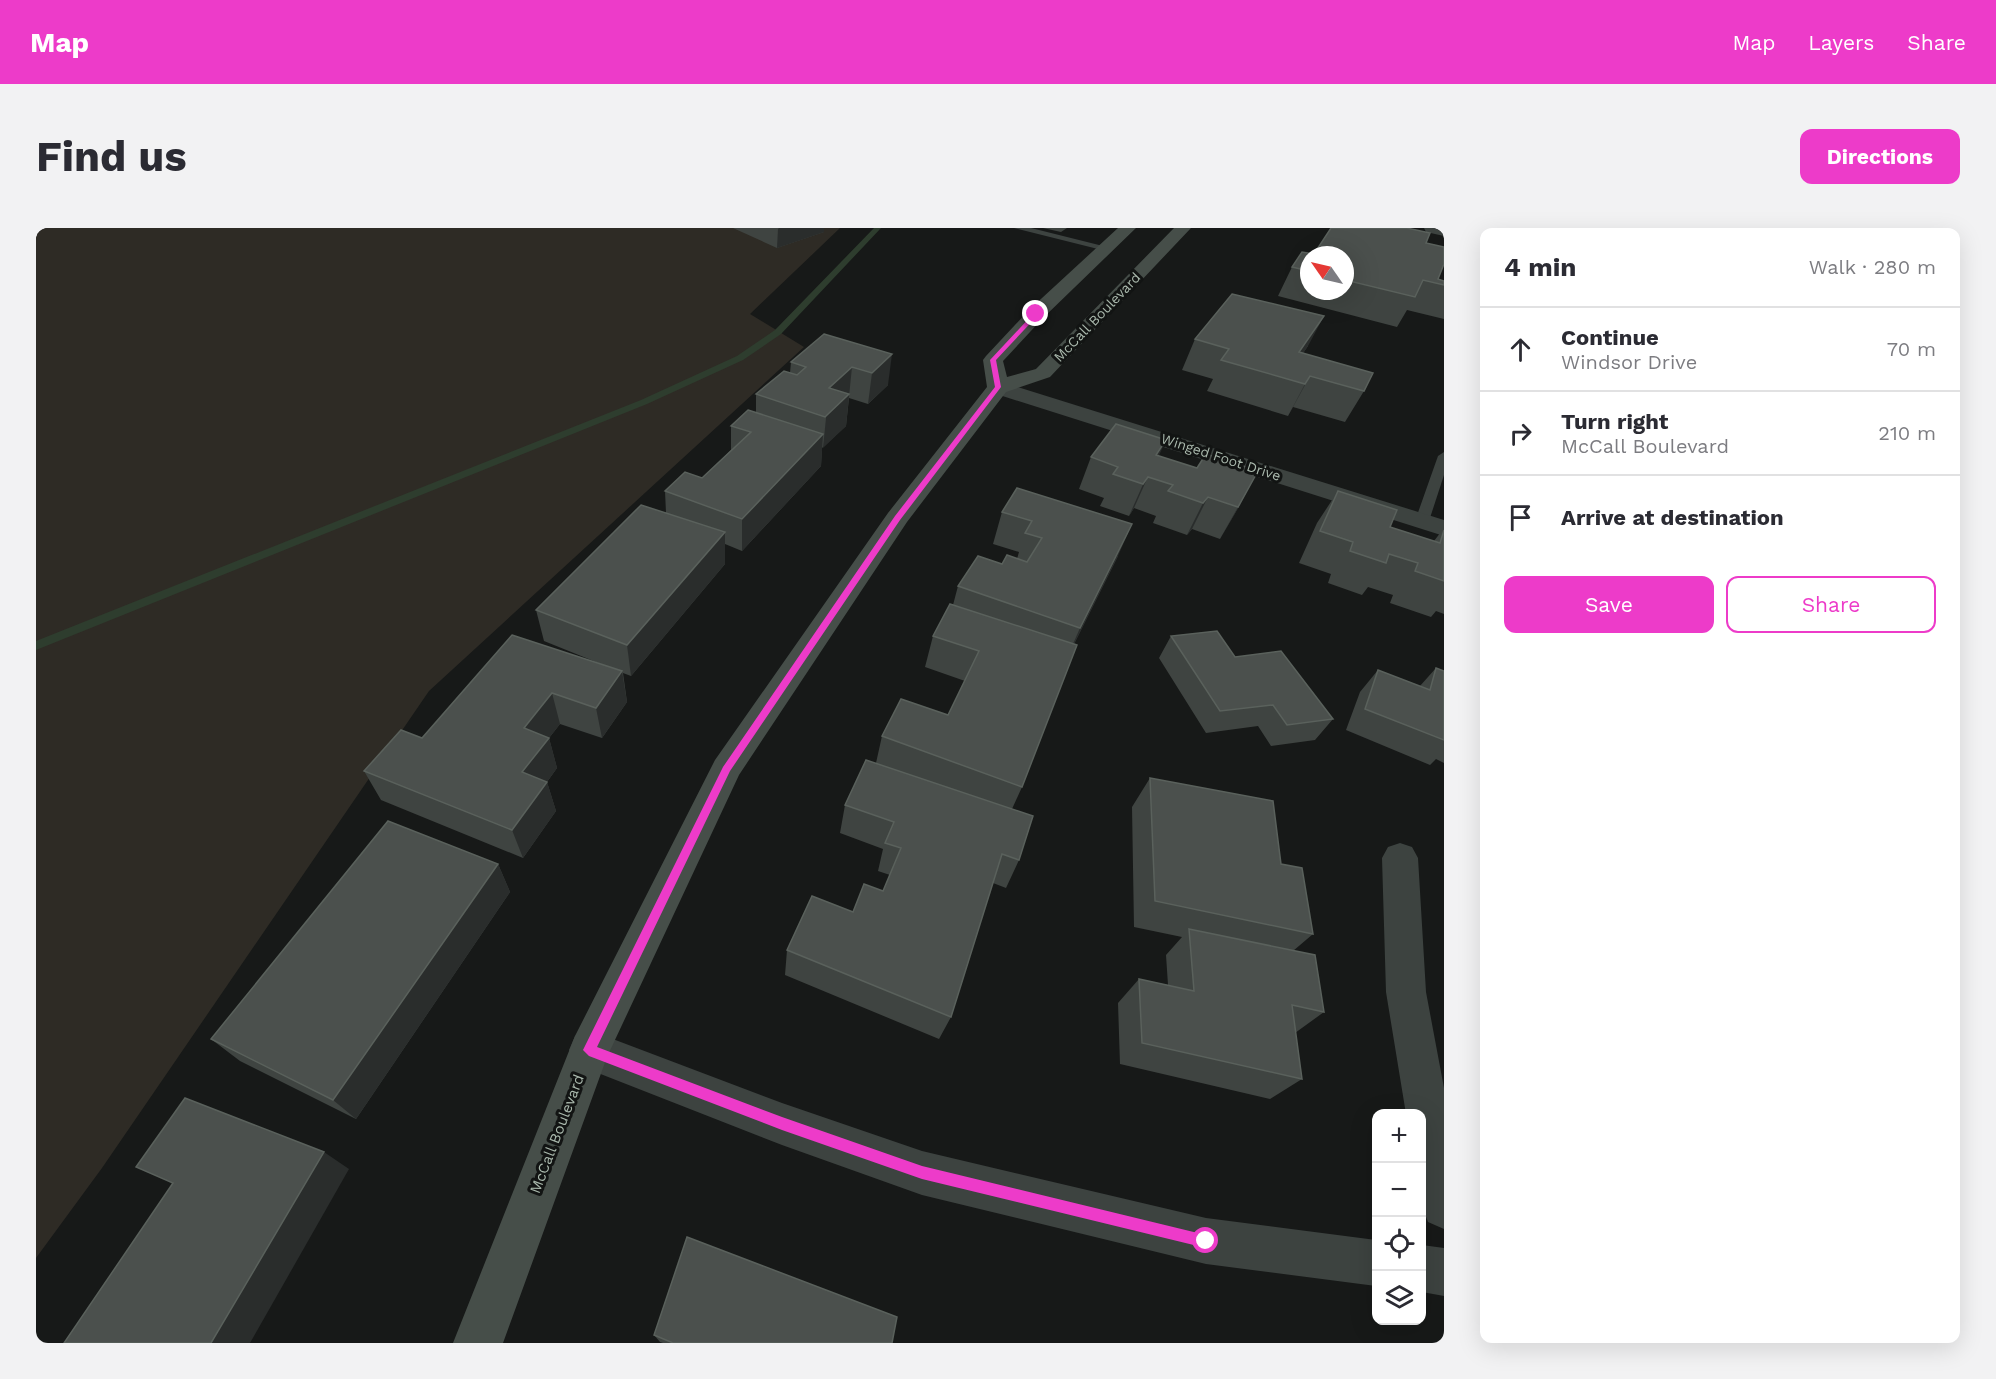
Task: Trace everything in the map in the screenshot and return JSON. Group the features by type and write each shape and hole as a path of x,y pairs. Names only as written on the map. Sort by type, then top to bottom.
{"main road":[{"path":"998,387 993,360 1036,314 1128,228"},
{"name":"McCall Boulevard","path":"478,1343 589,1050 726,769 897,518 998,387 1043,373 1183,228"}],"street":[{"path":"1432,228 1444,231"},
{"path":"1421,243 1444,248"},
{"name":"Winged Foot Drive","path":"998,387 1444,528"},
{"path":"1400,858 1406,992 1444,1206"},
{"path":"589,1050 782,1124 922,1173 1206,1241 1372,1262"},
{"path":"1426,1270 1444,1272"}],"lane":[{"path":"1019,228 1106,248"},
{"path":"1422,520 1439,484 1444,456"}],"shaded area":[{"path":"36,228 840,228 750,314 804,347 429,691 102,1168 36,1258"}],"building":[{"path":"1331,228 1407,228 1430,233 1426,243 1444,247 1444,264 1438,279 1444,281 1444,285 1423,280 1415,297 1354,282 1354,246 1319,246"},
{"path":"1300,255 1300,269 1292,267"},
{"path":"1232,294 1324,316 1299,352 1373,373 1364,391 1310,376 1305,384 1221,360 1229,349 1195,339"},
{"path":"824,334 892,354 872,373 852,367 829,388 849,394 825,417 756,394 784,371 797,375 806,367 791,362"},
{"path":"748,410 823,434 742,519 665,491 685,472 702,478 751,432 731,426"},
{"path":"1116,424 1166,440 1156,455 1197,468 1206,454 1258,471 1238,507 1208,497 1203,503 1168,491 1173,485 1148,477 1143,484 1113,474 1118,467 1091,457"},
{"path":"1017,488 1132,524 1080,628 958,586 978,556 1002,564 1007,555 1027,562 1042,538 1025,533 1032,521 1002,512"},
{"path":"1338,491 1397,510 1390,527 1440,543 1444,530 1444,581 1415,571 1418,563 1389,554 1386,563 1350,551 1353,542 1320,531"},
{"path":"641,505 725,532 627,645 536,610"},
{"path":"950,604 1077,645 1022,787 882,736 901,699 948,715 979,651 933,636"},
{"path":"1217,631 1235,657 1281,651 1333,719 1287,725 1273,705 1220,711 1171,636"},
{"path":"512,635 622,671 596,708 552,693 524,728 549,738 522,772 547,782 512,830 364,771 401,730 422,738"},
{"path":"1436,668 1444,671 1444,740 1365,709 1378,670 1430,690"},
{"path":"866,760 1033,816 1019,860 1002,854 951,1017 787,950 812,896 853,912 864,884 883,891 901,848 885,843 894,822 845,805"},
{"path":"1150,778 1273,801 1281,864 1302,868 1313,934 1155,901"},
{"path":"388,821 498,864 333,1100 211,1039"},
{"path":"1189,929 1315,955 1324,1012 1292,1005 1302,1079 1142,1043 1139,979 1194,991"},
{"path":"185,1098 324,1152 211,1343 64,1343 173,1183 136,1167"},
{"path":"687,1237 897,1317 892,1343 673,1343 654,1335"}],"waterway":[{"path":"36,646 644,402 740,358 778,332 878,228"}],"route":[{"path":"1036,314 993,360 998,387 897,518 726,769 589,1050 782,1124 922,1173 1206,1241"}]}
